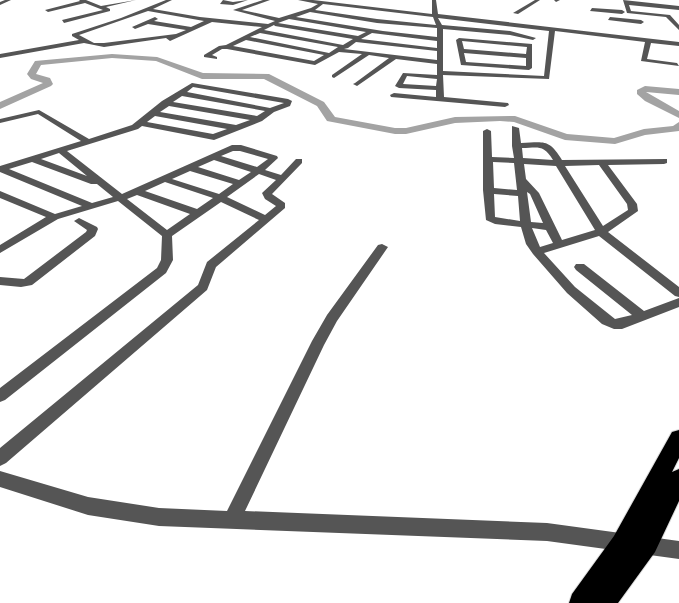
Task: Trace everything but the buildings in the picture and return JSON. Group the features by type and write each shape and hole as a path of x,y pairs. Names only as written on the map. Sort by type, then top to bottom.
{"highway":[{"path":"581,603 623,543 679,438"},
{"path":"603,603 647,544 679,479"}],"street":[{"path":"0,4 8,0"},
{"path":"113,0 120,5"},
{"path":"134,0 120,5 99,6 62,14 61,16 70,27 74,36 99,46 155,42"},
{"path":"70,27 148,9 170,0"},
{"path":"226,0 222,2 233,4 246,0"},
{"path":"224,15 268,0"},
{"path":"300,0 518,25 677,46"},
{"path":"434,0 435,16 440,28 439,39"},
{"path":"516,13 538,0"},
{"path":"659,0 662,11"},
{"path":"627,6 662,11 679,9 673,0"},
{"path":"48,10 82,1 108,10 70,27"},
{"path":"215,58 206,56 323,2"},
{"path":"592,10 612,12 627,6 646,3 662,11 678,26"},
{"path":"148,9 211,20 275,23"},
{"path":"236,10 275,23 357,39 453,51 530,57"},
{"path":"308,10 440,28 510,33 533,38"},
{"path":"612,12 609,22 647,22"},
{"path":"135,27 168,13"},
{"path":"668,16 679,18"},
{"path":"260,31 368,53 440,62 453,51 460,39 527,44 531,46 529,68 466,65 462,63 453,51 439,39 371,31 289,17"},
{"path":"138,47 155,42 163,34 176,36 211,20"},
{"path":"147,22 192,29"},
{"path":"270,55 330,24"},
{"path":"665,24 678,26"},
{"path":"510,33 518,25"},
{"path":"440,88 399,86 405,74 545,79 548,76 552,30"},
{"path":"227,47 313,64 371,31"},
{"path":"0,62 85,42 121,37"},
{"path":"244,38 331,55"},
{"path":"648,42 643,60 676,65"},
{"path":"334,76 368,53"},
{"path":"0,56 33,55"},
{"path":"357,84 396,56"},
{"path":"440,62 440,100"},
{"path":"0,169 130,129 192,85 288,102 271,110 259,119 218,137 141,123"},
{"path":"179,94 271,110"},
{"path":"394,95 505,105"},
{"path":"166,103 259,119"},
{"path":"0,120 30,112 39,112 88,142"},
{"path":"153,113 237,128"},
{"path":"515,128 528,234 537,252 556,276 607,321 614,324 622,324 679,302"},
{"path":"487,131 490,219 549,227"},
{"path":"516,146 546,146 559,163 601,232 679,293"},
{"path":"0,250 54,217 137,192 212,156 238,147 272,156 273,160 167,235"},
{"path":"60,150 167,235"},
{"path":"212,156 283,179"},
{"path":"33,158 107,187"},
{"path":"488,159 559,163 664,160"},
{"path":"0,458 203,286 211,265 281,206 266,195 299,161"},
{"path":"537,252 601,232 634,208 601,162"},
{"path":"188,167 240,183"},
{"path":"0,169 91,206"},
{"path":"164,179 219,198 265,219"},
{"path":"522,181 534,193 549,227 560,245"},
{"path":"488,190 524,194"},
{"path":"137,192 198,213"},
{"path":"0,194 54,217"},
{"path":"0,281 8,280 19,284 26,283 74,247 93,231 79,220"},
{"path":"0,396 162,270 167,260 167,235"},
{"path":"232,520 317,345 332,318 382,247"},
{"path":"580,267 642,316"},
{"path":"0,478 88,506 158,517 547,532 623,543 647,544 679,550"}],"waterway":[{"path":"0,106 48,84 47,80 34,77 31,74 38,63 112,56 157,59 202,76 266,76 321,104 331,119 395,131 406,131 455,120 500,118 515,119 565,137 615,141 644,132 676,129 679,125"},
{"path":"679,92 645,89 640,92 648,99 679,115"}]}
